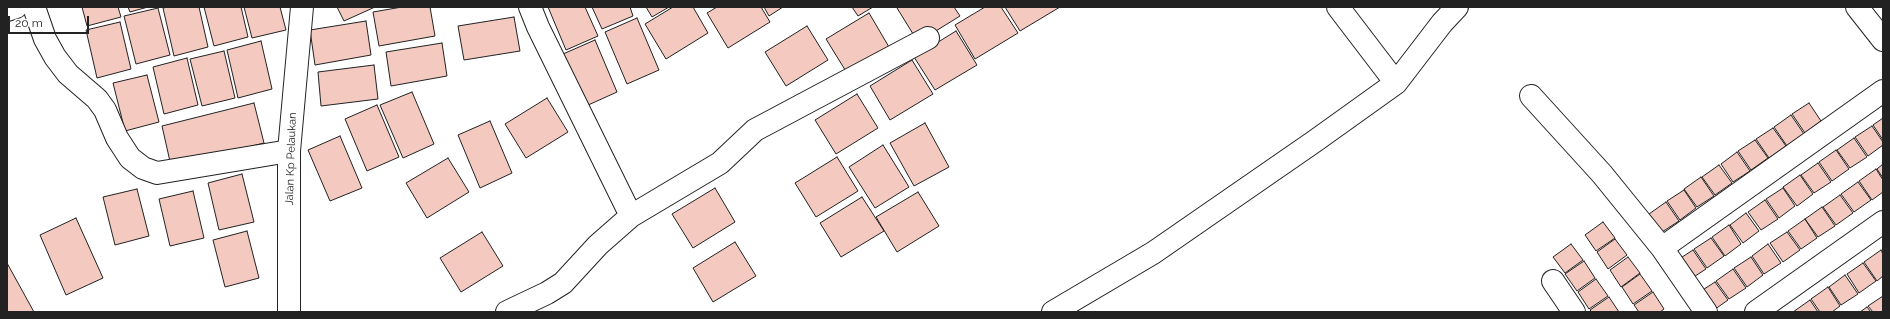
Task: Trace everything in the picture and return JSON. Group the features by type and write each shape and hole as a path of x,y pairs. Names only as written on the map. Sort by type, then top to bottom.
{"street":[{"path":"7,10 16,7"},
{"path":"34,7 45,38 55,57 68,74 97,99 105,110 117,138 130,158 143,168 157,174 289,151"},
{"name":"Jalan Kp Pelaukan","path":"289,312 289,151 302,7"},
{"path":"530,7 538,27 631,216"},
{"path":"1338,7 1396,83"},
{"path":"1053,312 1153,253 1396,83 1457,7"},
{"path":"1857,7 1883,40"},
{"path":"507,312 547,293 563,283 598,245 631,216 720,163 755,130 928,38"},
{"path":"1662,248 1883,91"},
{"path":"1532,96 1602,174 1662,248 1706,312"},
{"path":"1756,312 1883,222"},
{"path":"1553,281 1574,312"}],"building":[{"path":"82,7 118,7 121,17 87,26"},
{"path":"128,7 148,7 130,12"},
{"path":"199,7 208,47 174,56 163,8"},
{"path":"204,7 241,7 248,37 214,46"},
{"path":"244,7 280,7 286,30 252,38"},
{"path":"337,7 375,7 344,21"},
{"path":"402,7 430,7 435,36 379,46 373,12"},
{"path":"548,7 585,7 598,36 566,50"},
{"path":"592,7 630,7 633,16 602,29"},
{"path":"646,7 669,7 652,17"},
{"path":"673,7 693,7 708,33 666,59 645,24"},
{"path":"717,7 761,7 770,22 728,48 707,13"},
{"path":"764,7 783,7 769,16"},
{"path":"852,7 873,7 858,16"},
{"path":"954,7 960,16 918,42 897,8"},
{"path":"985,7 1001,7 1018,33 975,59 955,25"},
{"path":"1005,7 1060,7 1020,31"},
{"path":"158,8 170,55 136,64 124,16"},
{"path":"869,13 889,47 847,73 826,39"},
{"path":"514,17 520,51 464,60 458,26"},
{"path":"637,18 659,70 627,84 605,32"},
{"path":"366,21 371,55 315,65 310,30"},
{"path":"120,22 131,69 97,78 86,30"},
{"path":"807,26 828,60 786,86 765,52"},
{"path":"956,31 977,65 935,90 914,57"},
{"path":"595,40 617,92 586,106 563,54"},
{"path":"261,41 272,89 238,98 227,50"},
{"path":"442,43 447,76 391,86 386,52"},
{"path":"224,51 235,98 202,106 190,59"},
{"path":"187,58 198,105 164,114 153,67"},
{"path":"912,60 933,94 890,120 870,86"},
{"path":"374,65 378,99 321,106 318,72"},
{"path":"147,75 159,122 125,131 113,83"},
{"path":"412,92 434,144 403,158 380,105"},
{"path":"857,94 878,128 836,154 815,120"},
{"path":"547,98 568,132 526,158 505,124"},
{"path":"254,103 264,143 171,166 162,126"},
{"path":"1809,103 1821,121 1805,133 1792,114"},
{"path":"377,105 399,157 367,171 345,119"},
{"path":"1791,115 1804,134 1787,146 1774,127"},
{"path":"1883,118 1883,140 1873,125"},
{"path":"490,121 512,173 480,188 458,135"},
{"path":"925,123 949,167 914,186 890,143"},
{"path":"1872,126 1883,142 1883,145 1868,156 1855,137"},
{"path":"1773,128 1786,146 1769,158 1756,139"},
{"path":"340,136 362,188 330,201 308,150"},
{"path":"1854,138 1867,157 1850,168 1837,150"},
{"path":"1755,140 1768,158 1751,170 1738,151"},
{"path":"883,145 909,187 875,208 849,167"},
{"path":"1836,150 1849,169 1832,181 1819,162"},
{"path":"1737,152 1750,171 1733,182 1721,164"},
{"path":"837,157 858,191 816,217 795,183"},
{"path":"448,158 469,192 427,218 406,183"},
{"path":"1818,163 1831,182 1814,193 1801,175"},
{"path":"1883,164 1883,178 1877,169"},
{"path":"1719,165 1732,183 1715,195 1702,177"},
{"path":"1876,169 1883,180 1883,192 1872,200 1859,181"},
{"path":"242,174 254,222 219,230 208,183"},
{"path":"1800,175 1813,194 1797,206 1783,187"},
{"path":"1701,177 1714,196 1697,207 1684,189"},
{"path":"1858,182 1871,200 1854,212 1841,194"},
{"path":"715,188 735,222 693,248 672,214"},
{"path":"1783,188 1795,206 1779,218 1766,199"},
{"path":"137,189 149,236 115,245 103,197"},
{"path":"1684,190 1696,208 1680,220 1667,201"},
{"path":"193,191 204,238 170,246 159,199"},
{"path":"918,192 939,226 897,252 876,217"},
{"path":"1840,195 1853,213 1836,225 1823,207"},
{"path":"862,197 884,231 841,257 820,223"},
{"path":"1765,200 1778,219 1761,230 1748,212"},
{"path":"1666,202 1679,221 1662,232 1649,214"},
{"path":"1822,207 1835,226 1818,237 1805,219"},
{"path":"1746,213 1759,231 1743,243 1730,225"},
{"path":"76,218 103,278 66,295 40,235"},
{"path":"1805,219 1817,238 1801,249 1788,231"},
{"path":"1603,222 1615,238 1596,251 1585,235"},
{"path":"1729,225 1741,244 1725,256 1712,237"},
{"path":"247,231 259,278 225,287 213,240"},
{"path":"482,232 503,266 461,292 440,258"},
{"path":"1787,232 1800,250 1783,262 1770,243"},
{"path":"1711,238 1724,256 1707,268 1694,249"},
{"path":"1615,239 1627,255 1608,269 1597,252"},
{"path":"735,242 756,276 713,302 693,268"},
{"path":"1571,244 1583,260 1565,273 1553,257"},
{"path":"1768,244 1781,263 1764,274 1752,256"},
{"path":"1693,250 1706,269 1689,280 1676,261"},
{"path":"1881,250 1883,254 1883,276 1877,281 1864,262"},
{"path":"1628,257 1640,273 1621,287 1610,270"},
{"path":"1751,257 1763,275 1747,287 1734,268"},
{"path":"1584,261 1595,278 1577,291 1565,274"},
{"path":"7,263 34,312 7,312"},
{"path":"1863,263 1876,281 1859,293 1847,274"},
{"path":"1733,269 1746,288 1729,299 1716,281"},
{"path":"1640,274 1652,291 1633,304 1622,287"},
{"path":"1845,275 1858,294 1841,305 1829,287"},
{"path":"1596,279 1608,296 1589,309 1578,292"},
{"path":"1715,282 1728,300 1711,312 1698,293"},
{"path":"1828,287 1840,306 1832,312 1820,312 1811,299"},
{"path":"1653,292 1664,309 1660,312 1639,312 1634,305"},
{"path":"1883,296 1883,312 1873,312 1868,306"},
{"path":"1609,297 1619,312 1592,312 1590,310"},
{"path":"1810,300 1818,312 1793,312"},
{"path":"1867,307 1871,312 1860,312"}]}
